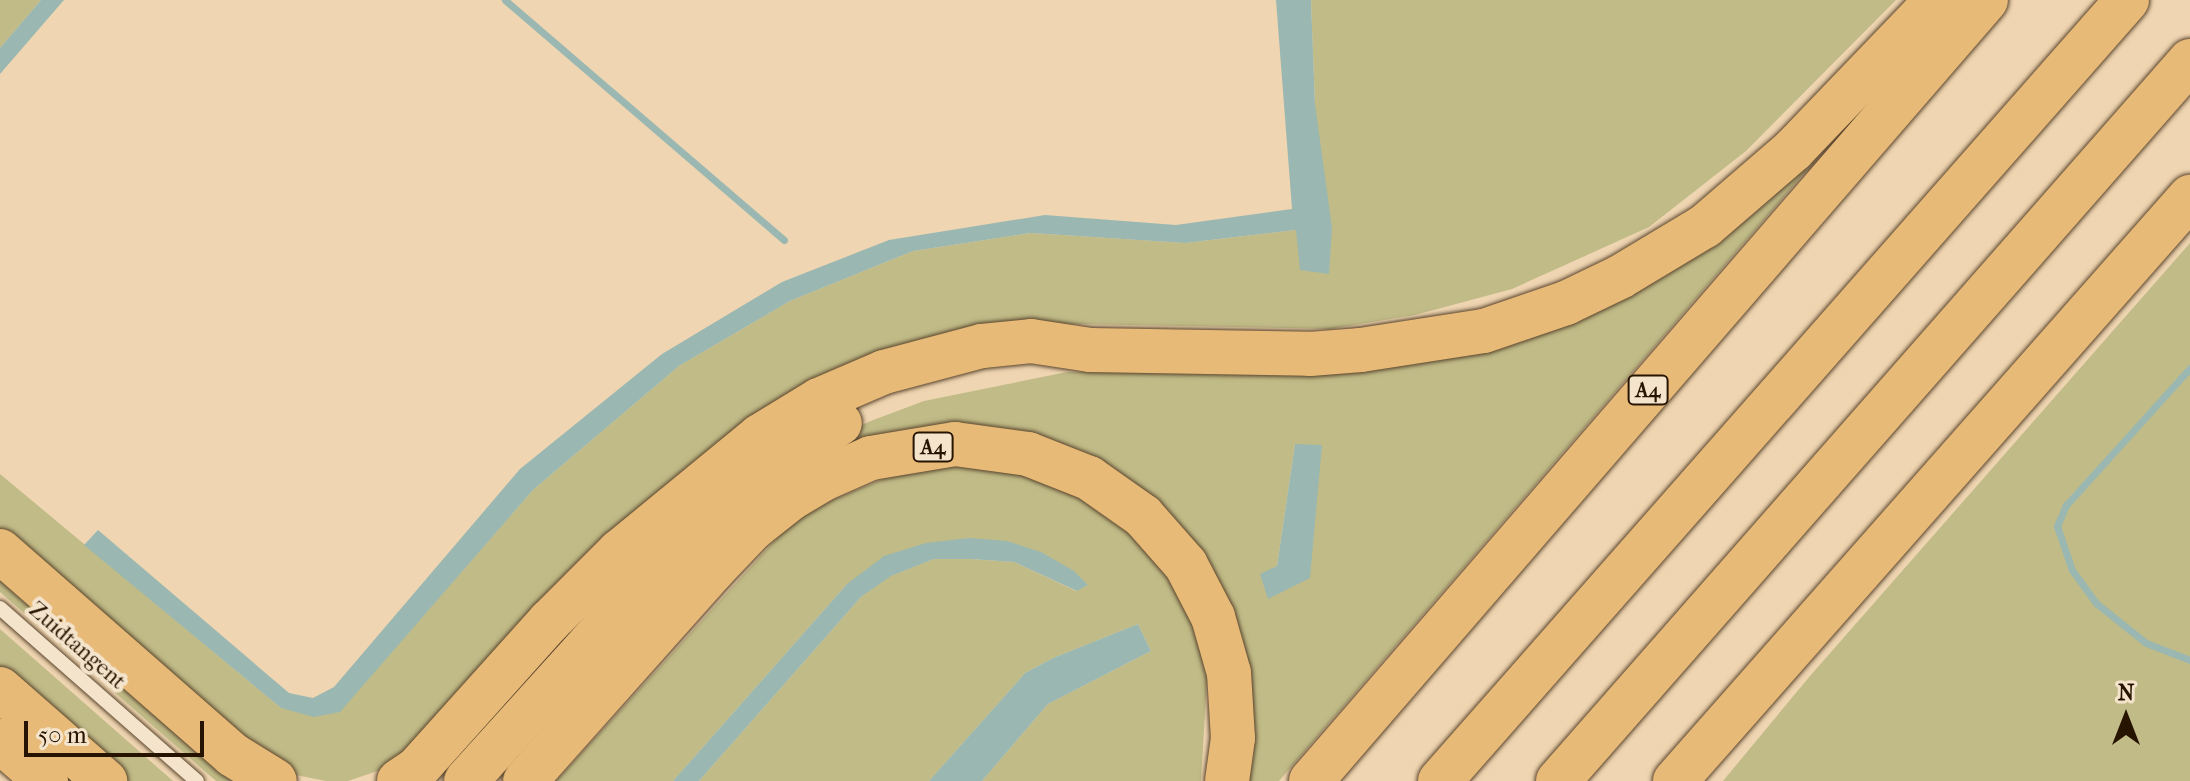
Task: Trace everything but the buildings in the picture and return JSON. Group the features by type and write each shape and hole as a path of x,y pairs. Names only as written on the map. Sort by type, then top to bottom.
{"highway":[{"path":"399,781 417,769 594,576 685,495 760,436 819,400 884,372 982,346 1031,341 1090,350 1310,354 1395,347 1484,331 1566,303 1620,277 1705,226 1793,150 1937,0"},
{"name":"A4","path":"1311,781 1986,0"},
{"path":"1440,781 2127,0"},
{"path":"1558,781 2190,61"},
{"path":"1675,781 2190,197"},
{"path":"466,781 665,561 716,511 767,469 821,433 885,399 940,377 1006,362 1090,350"},
{"name":"A4","path":"525,781 712,571 752,529 790,499 823,479 871,458 955,444 1028,454 1089,478 1143,516 1186,565 1213,617 1229,673 1233,738 1227,781"},
{"path":"0,551 233,755 275,781"},
{"path":"1688,781 1780,662"},
{"path":"0,689 105,781"},
{"path":"0,741 46,781"}],"lane":[{"name":"Zuidtangent","path":"0,608 197,781"}],"shaded area":[{"path":"0,0 41,0 0,48"},
{"path":"1311,0 1896,0 1746,151 1649,227 1512,289 1415,315 1330,329 1076,324 945,341 851,372 392,766 348,781 326,781 286,773 0,534 0,474 281,708 339,712 533,490 679,366 790,301 913,251 1031,233 1185,243 1296,230 1315,104"},
{"path":"1796,162 1807,170 1279,781 1237,781 1242,675 1103,476 884,446 816,450 868,422 924,401 1067,372 1323,372 1403,365","holes":["1295,444 1310,578 1260,575 1277,566"]},
{"path":"2190,243 2190,781 1723,781 1810,676"},
{"path":"962,466 1008,470 1065,489 1112,515 1158,562 1193,620 1207,678 1201,781 982,781 1048,704 1151,651 1138,624 1053,658 1025,673 929,781 699,781 861,597 890,576 934,559 970,559 1014,562 1076,591 1088,585 969,538 847,584 673,781 556,781 776,539 808,510 907,469"},
{"path":"0,562 256,781 216,781 0,592"},
{"path":"0,629 173,781 125,781 0,671"}],"water":[{"path":"41,0 64,0 0,74 0,48"},
{"path":"1276,0 1311,0 1315,104 1332,228 1329,274 1300,270 1296,230 1185,243 1031,233 913,251 790,301 679,366 533,490 340,712 314,717 281,708 84,545 98,530 289,693 313,698 334,687 520,469 662,354 782,282 889,240 1045,215 1176,225 1292,209"},
{"path":"1295,444 1322,445 1310,578 1268,599 1260,574 1277,566"},
{"path":"969,538 1007,541 1041,552 1074,571 1088,585 1077,591 1014,562 970,559 934,559 891,576 861,597 699,781 673,781 847,584 884,556 926,543"},
{"path":"1138,624 1151,651 1048,704 982,781 929,781 1025,673 1053,658"}],"waterway":[{"path":"505,0 784,240"},
{"path":"2190,368 2066,505 2057,526 2072,570 2096,603 2146,643 2190,660"}]}
